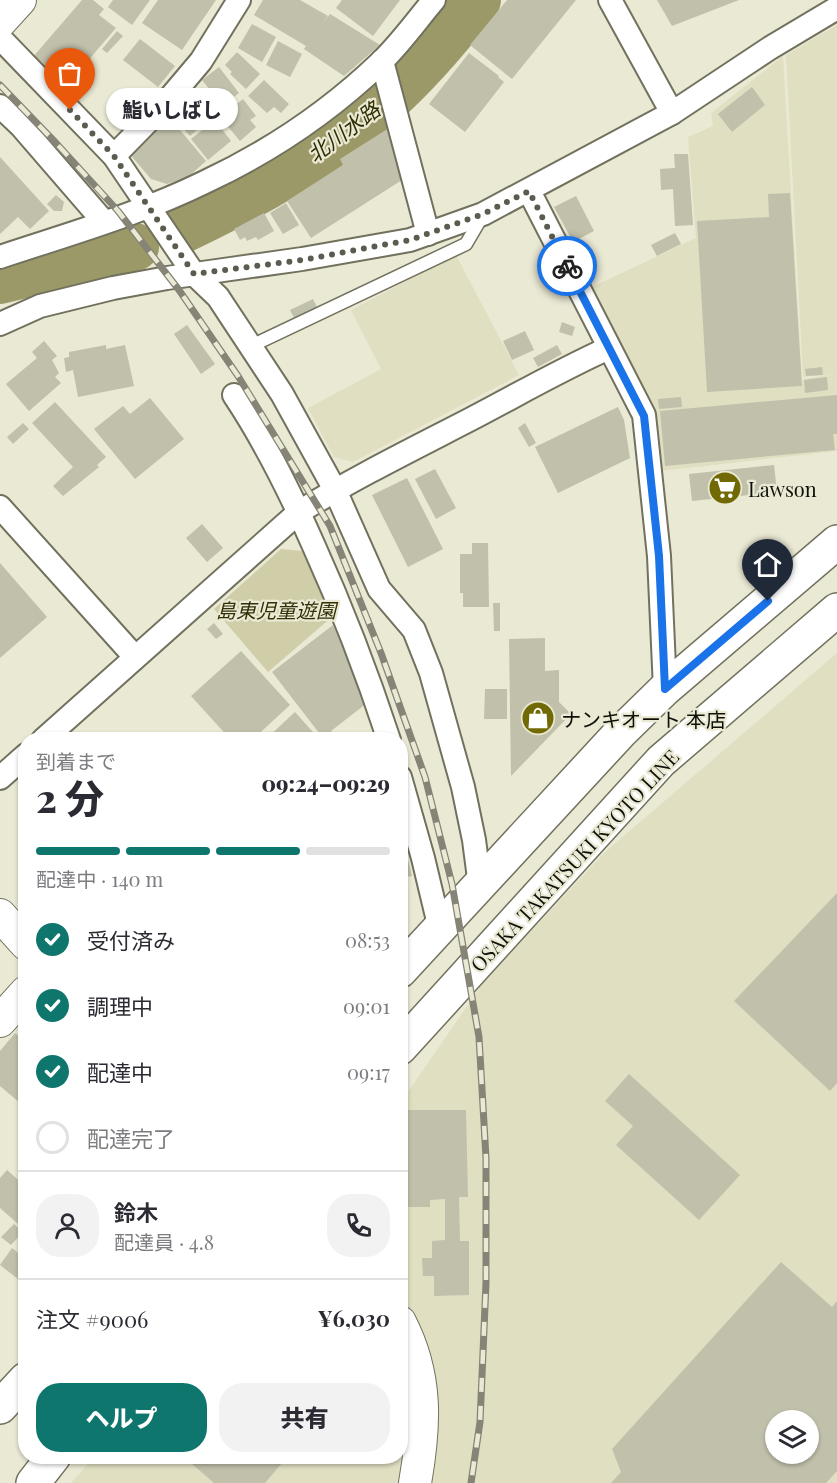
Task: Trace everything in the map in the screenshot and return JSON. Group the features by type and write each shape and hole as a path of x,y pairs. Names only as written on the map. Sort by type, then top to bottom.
{"main road":[{"path":"408,963 620,733 665,689 837,543"},
{"name":"OSAKA TAKATSUKI KYOTO LINE","path":"408,1039 661,761 837,610"},
{"path":"0,1407 18,1388"},
{"path":"33,1483 48,1464"}],"street":[{"path":"0,22 20,0"},
{"path":"114,156 163,106 201,61 239,0"},
{"path":"0,257 148,206 204,183 262,152 383,69 434,0"},
{"path":"609,0 672,113"},
{"path":"0,324 40,306 103,290 194,274 302,260 410,240 483,214 672,113 770,48 837,8"},
{"path":"0,38 114,156 194,274 218,297 282,394 335,490 379,589 414,630 431,673 463,787 474,840 480,886"},
{"path":"383,69 428,234"},
{"path":"0,106 21,126 104,222"},
{"path":"529,191 644,416 659,556 665,689"},
{"path":"52,732 299,512 335,490 565,368 609,348"},
{"path":"234,395 259,432 299,512 357,648 386,732"},
{"path":"0,507 135,657"},
{"path":"0,778 18,762"},
{"path":"408,805 440,929"},
{"path":"0,915 18,935"},
{"path":"0,1021 18,1001"},
{"path":"408,1339 420,1373 423,1420 416,1483"}],"lane":[{"path":"251,346 466,244 483,214"}],"shaded area":[{"path":"837,25 837,451 661,471 656,409 592,287 696,238 688,137 713,126 711,113 783,56 802,382 803,379 834,374 803,377 786,55"},
{"path":"456,255 519,375 353,462 334,457 308,408 381,369 351,310"},
{"path":"837,653 837,1483 71,1483 88,1464 408,1464 408,1092 483,983 604,853"}],"green space":[{"name":"島東児童遊園","path":"281,549 302,551 333,616 268,672 214,609"}],"building":[{"path":"82,0 93,0 104,9 99,15 116,28 67,85 33,57"},
{"path":"113,0 150,0 132,25 108,7"},
{"path":"158,0 216,0 182,50 142,23"},
{"path":"263,0 300,0 328,16 321,26 330,14 380,45 344,76 304,49 306,46 254,15"},
{"path":"342,0 400,0 373,36 336,8"},
{"path":"507,0 576,0 512,79 470,45"},
{"path":"657,0 739,0 672,26"},
{"path":"252,24 276,37 262,62 238,48"},
{"path":"117,31 123,36 107,53 102,49"},
{"path":"140,39 175,66 158,87 123,60"},
{"path":"278,41 302,54 290,77 266,65"},
{"path":"237,52 260,74 246,89 230,74 232,72 225,65"},
{"path":"469,53 504,82 465,132 429,104"},
{"path":"219,67 239,93 219,109 211,99 215,96 202,80"},
{"path":"264,80 289,104 281,113 274,107 267,113 248,96"},
{"path":"752,87 765,105 732,132 718,114"},
{"path":"196,92 215,113 190,136 179,124 191,113 183,104"},
{"path":"243,99 256,116 250,120 256,127 240,141 220,117"},
{"path":"169,117 206,161 188,177 167,184 151,179 128,152"},
{"path":"215,120 231,141 208,160 191,139"},
{"path":"389,128 402,180 311,238 287,201 343,165 340,159"},
{"path":"674,154 688,154 693,225 675,226 673,189 661,190 660,169 675,168"},
{"path":"0,157 49,211 30,229 18,217 0,234"},
{"path":"790,193 802,386 707,392 697,221 769,217 768,194"},
{"path":"56,195 64,202 62,211 54,211 47,204"},
{"path":"576,196 594,231 573,242 554,207"},
{"path":"286,203 299,225 283,234 270,213"},
{"path":"264,213 274,231 258,240 256,237 247,241 245,237 240,240 234,229"},
{"path":"675,233 681,244 657,256 651,245"},
{"path":"313,299 317,307 294,318 290,310"},
{"path":"562,322 575,327 572,336 559,332"},
{"path":"187,325 215,364 201,374 174,334"},
{"path":"525,331 534,350 512,360 503,341"},
{"path":"44,341 57,356 52,360 59,373 55,377 61,383 29,411 6,384 37,358 32,352"},
{"path":"106,345 106,349 125,345 134,386 78,397 73,370 66,372 64,358 69,357 69,352"},
{"path":"557,345 562,354 538,367 533,358"},
{"path":"822,367 823,375 806,376 805,369"},
{"path":"827,377 828,390 805,393 804,380"},
{"path":"837,395 837,434 833,434 835,450 665,466 660,411"},
{"path":"681,397 682,407 659,409 658,399"},
{"path":"150,398 184,439 135,479 94,429 123,406 130,414"},
{"path":"55,402 106,457 97,465 99,467 63,496 53,486 73,467 32,423"},
{"path":"618,407 624,420 630,458 558,493 535,447"},
{"path":"23,423 29,429 13,444 7,437"},
{"path":"525,423 536,443 529,447 518,428"},
{"path":"774,465 777,492 692,501 689,474"},
{"path":"435,469 456,508 436,519 415,479"},
{"path":"407,478 443,549 408,567 372,495"},
{"path":"202,524 223,548 207,562 186,538"},
{"path":"472,543 488,543 489,607 463,607 463,593 460,593 460,554 472,554"},
{"path":"0,563 47,617 0,658"},
{"path":"493,603 500,603 500,631 494,631"},
{"path":"214,623 223,634 216,639 207,629"},
{"path":"333,625 367,703 332,732 318,732 272,672"},
{"path":"545,638 545,671 559,670 559,702 571,714 511,776 509,639"},
{"path":"241,651 290,705 261,732 224,732 191,696"},
{"path":"485,689 507,689 507,719 484,719"},
{"path":"295,712 313,732 274,732"},
{"path":"408,860 412,876 408,877"},
{"path":"837,893 837,1083 830,1091 734,1001"},
{"path":"15,1033 18,1035 18,1101 0,1086 0,1051"},
{"path":"629,1074 740,1175 699,1220 616,1145 633,1126 605,1101"},
{"path":"408,1110 466,1110 468,1197 459,1197 460,1241 469,1241 469,1295 434,1296 434,1276 423,1276 422,1258 432,1258 432,1241 445,1240 445,1199 430,1200 430,1207 408,1207"},
{"path":"7,1170 18,1180 18,1224 0,1208 0,1178"},
{"path":"14,1224 18,1228 18,1237 11,1245 1,1237"},
{"path":"12,1248 18,1253 18,1279 0,1265"},
{"path":"781,1262 832,1307 837,1301 837,1471 826,1483 611,1483 621,1472 612,1449"},
{"path":"192,1464 281,1464 265,1483 214,1483"}],"waterway":[{"name":"北川水路","path":"183,229 261,189 335,142 420,68 477,0"},
{"name":"北川水路","path":"0,280 135,247"}],"railway":[{"path":"0,85 118,211 179,290 238,376 330,526 381,653 425,777 452,884 479,1037 486,1158 486,1283 480,1422 471,1483"}],"way so far":[{"path":"70,110 114,156 194,274 302,260 410,240 483,214 529,191 567,266"}],"place":[{"name":"鮨いしばし","path":"70,110"},
{"name":"Lawson","path":"725,488"},
{"name":"ナンキオート 本店","path":"538,718"}],"route":[{"path":"567,266 644,416 659,556 665,689 768,601"}]}
